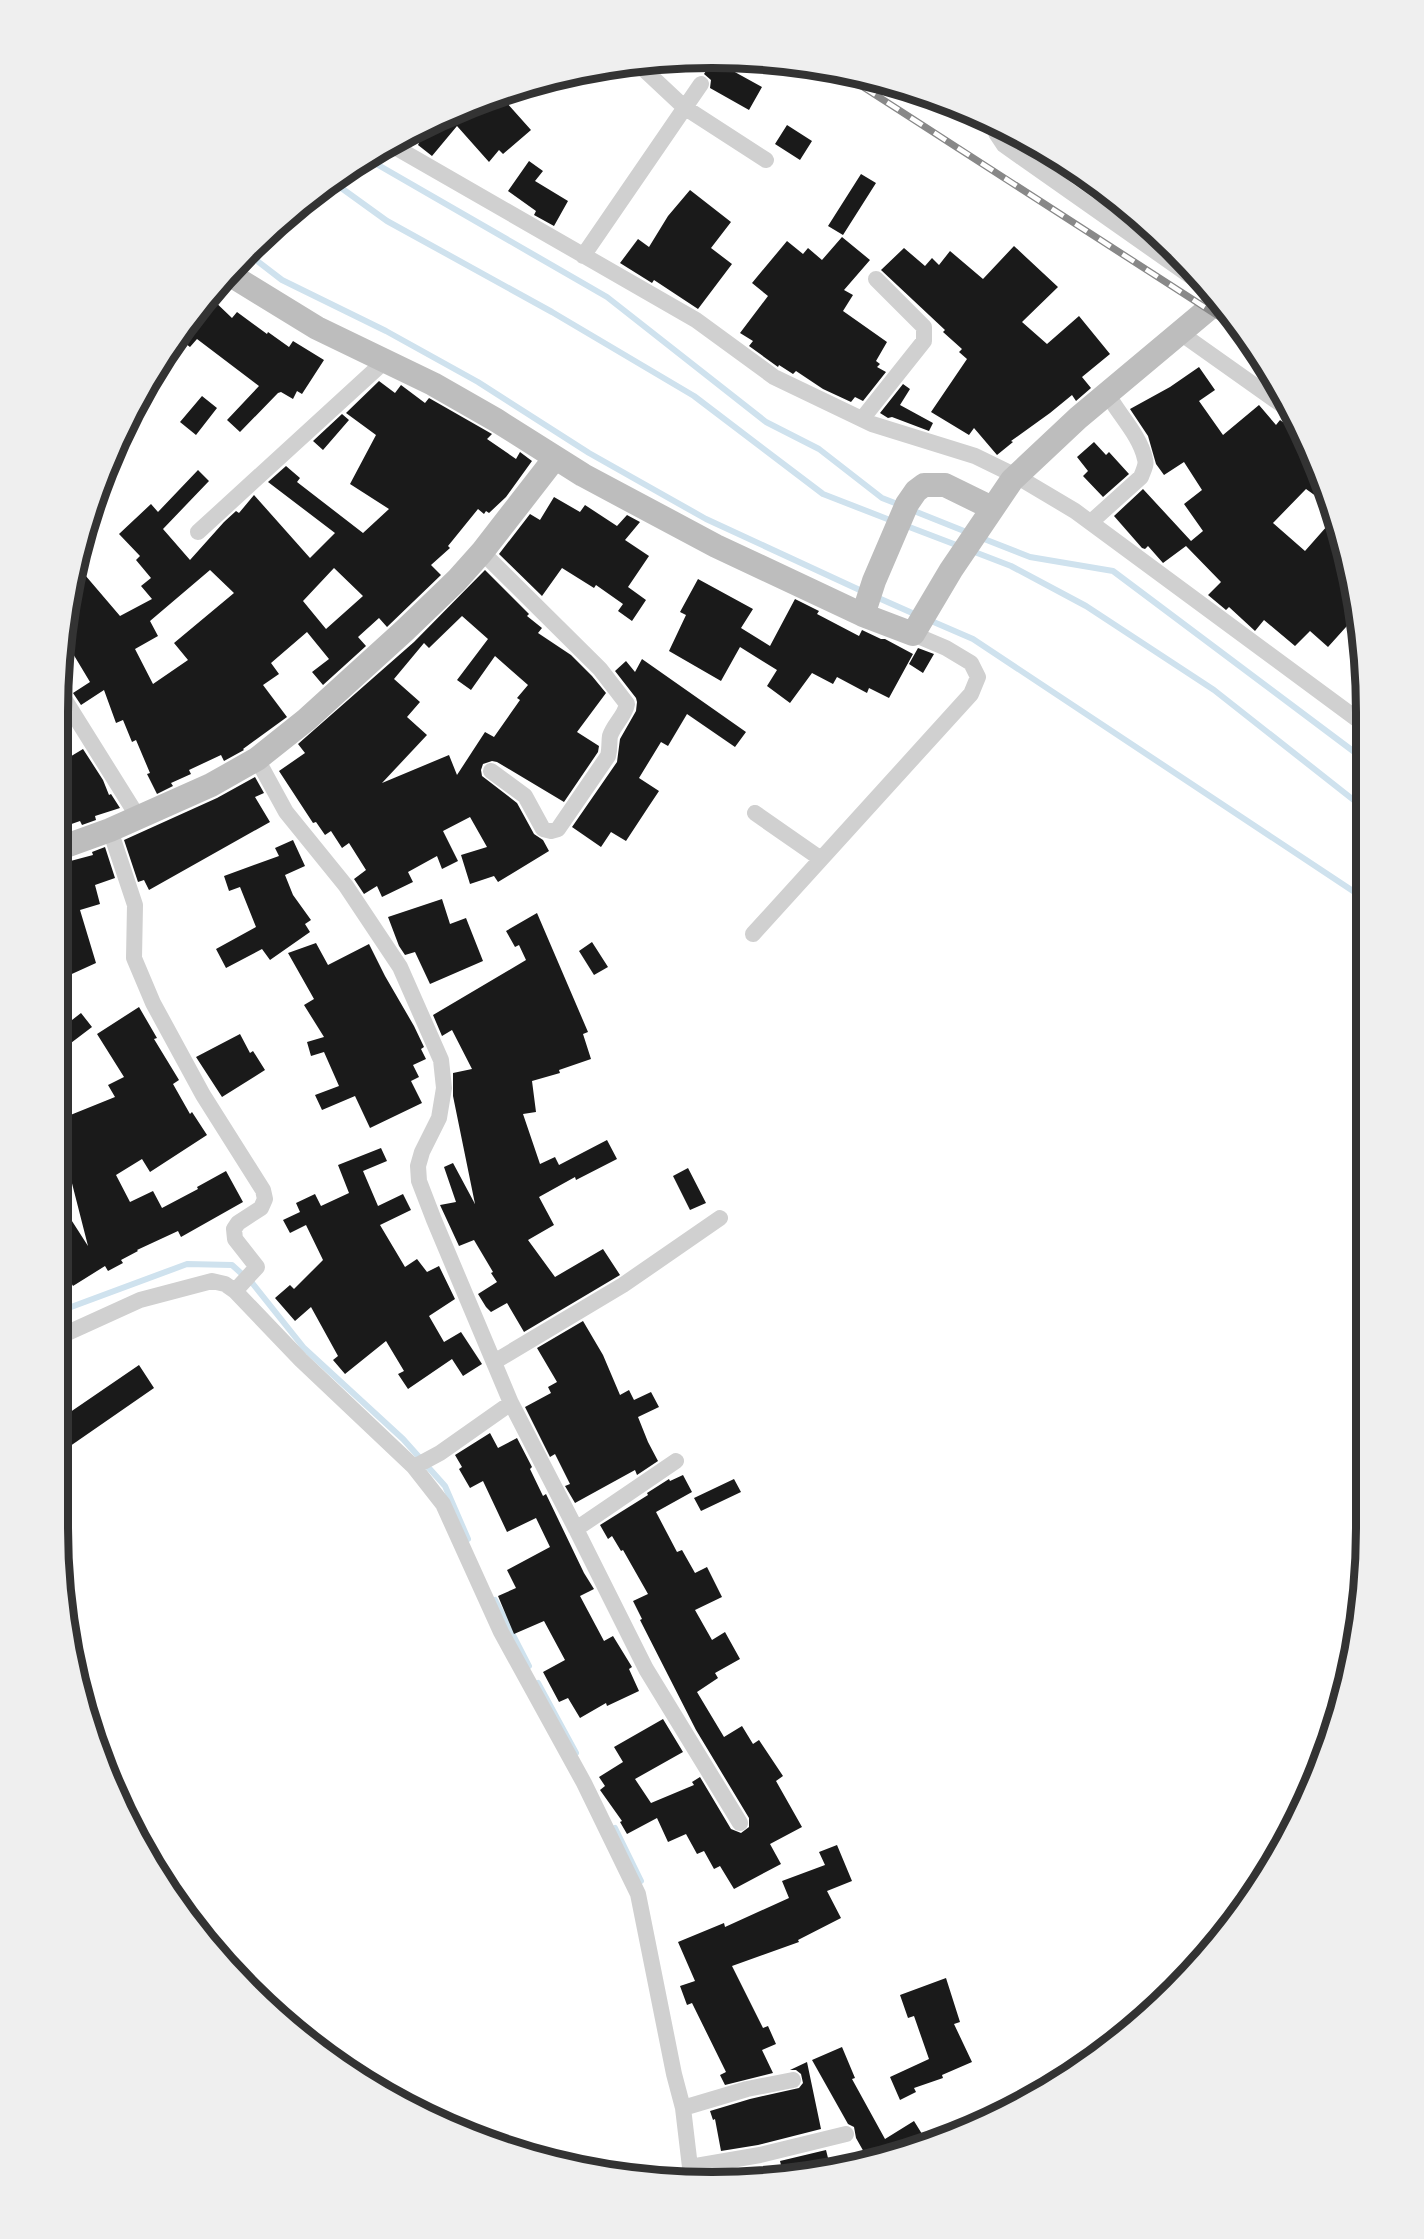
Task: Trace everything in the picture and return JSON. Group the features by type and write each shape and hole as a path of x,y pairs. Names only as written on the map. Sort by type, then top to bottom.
{"street":[{"path":"646,71 684,107 766,160"},
{"path":"583,256 700,84"},
{"path":"996,134 1004,145 1180,269"},
{"path":"399,149 696,320 774,377 862,419 975,456 1076,511 1356,718"},
{"path":"235,278 317,328 386,360 487,415 555,458 716,546 916,628 971,663 978,677 971,694 753,934"},
{"path":"862,419 924,341 925,332 924,327 876,279"},
{"path":"916,628 992,508 1014,478 1077,418 1110,400 1179,333 1212,306"},
{"path":"1179,333 1276,401"},
{"path":"198,532 386,360"},
{"path":"1091,522 1141,477 1145,467 1146,459 1126,420 1110,400"},
{"path":"68,846 211,785 257,759 306,720 457,580 482,552 555,458"},
{"path":"865,608 874,581 916,491 924,485 945,485 992,508"},
{"path":"482,552 600,669 627,704 623,716 610,737 611,746 608,756 558,829 551,831 543,829 525,796 490,771"},
{"path":"68,705 138,817"},
{"path":"257,759 286,812 346,886 400,967 441,1060 444,1088 439,1118 422,1152 418,1166 420,1181 434,1220 511,1403 646,1669 740,1823"},
{"path":"754,813 821,859"},
{"path":"110,830 135,905 135,958 146,985 203,1095 263,1190 265,1199 261,1208 238,1223 234,1234 242,1249 256,1264 256,1270 239,1288"},
{"path":"494,1362 623,1285 720,1218"},
{"path":"68,1333 140,1300 212,1281 239,1288 301,1360 418,1465 443,1504 501,1632 584,1783 638,1894 674,2074 683,2108 689,2171"},
{"path":"418,1465 440,1453 511,1403"},
{"path":"576,1529 676,1461"},
{"path":"683,2108 747,2089 793,2080"},
{"path":"696,2171 846,2134"}],"building":[{"path":"708,68 728,68 762,87 749,110 710,88 711,80 704,74"},
{"path":"506,102 531,130 503,154 499,150 489,162 457,126 432,156 418,145 416,140 427,134"},
{"path":"787,125 812,141 800,160 775,144"},
{"path":"529,161 543,171 535,181 568,201 554,226 534,215 536,211 508,191"},
{"path":"861,174 876,183 843,235 828,226"},
{"path":"690,190 731,222 711,248 732,264 698,309 654,280 652,283 620,263 638,239 649,247 668,216"},
{"path":"842,237 870,260 844,290 853,295 843,311 887,342 876,361 880,364 877,367 886,372 863,401 855,397 851,402 823,389 796,371 793,374 779,365 778,367 749,346 753,341 740,333 768,296 752,283 787,241 803,254 808,248 822,260"},
{"path":"1014,246 1058,287 1022,322 1047,344 1079,316 1110,354 1082,377 1091,388 1076,401 1072,395 1011,441 1013,442 997,455 974,428 969,435 931,412 967,359 959,352 962,349 943,332 945,330 881,270 904,248 925,266 932,258 939,265 950,251 983,279"},
{"path":"215,302 232,318 237,312 289,347 293,341 324,360 302,394 297,391 293,399 281,392 278,393 240,432 227,420 259,386 197,339 190,347 184,343"},
{"path":"1199,367 1215,390 1199,401 1223,435 1259,405 1276,425 1280,420 1290,428 1320,499 1306,489 1273,523 1305,551 1328,525 1335,545 1350,622 1328,647 1310,631 1295,646 1264,620 1255,631 1229,607 1226,610 1208,595 1221,582 1186,546 1163,563 1148,546 1145,549 1142,548 1114,516 1143,489 1191,541 1203,531 1184,504 1202,490 1184,462 1164,475 1156,464 1148,436 1130,409 1170,387"},
{"path":"379,381 395,393 401,385 425,403 429,398 492,434 487,439 516,459 520,452 532,461 506,497 489,513 486,511 484,514 478,509 448,546 450,548 431,565 441,575 387,627 379,618 358,637 366,646 323,685 312,672 329,659 307,632 271,663 279,674 263,685 287,717 244,750 224,761 221,755 189,770 191,774 171,783 173,786 157,794 147,774 150,773 136,740 132,742 123,720 116,723 104,690 81,705 73,693 90,682 71,650 82,577 85,575 120,616 152,599 141,586 151,578 136,560 140,556 119,534 151,504 158,512 198,470 209,481 163,529 190,560 224,522 236,511 239,513 254,495 310,558 335,533 268,482 286,466 300,478 297,482 363,533 389,509 350,484 376,435 346,413","holes":["334,568 363,596 326,629 303,601","210,570 234,593 174,643 188,660 153,684 135,649 158,636 150,621"]},
{"path":"903,384 910,389 900,405 933,423 929,431 892,417 888,418 880,413"},
{"path":"202,396 217,408 196,435 180,422"},
{"path":"342,414 349,420 323,450 313,441"},
{"path":"1094,442 1106,455 1109,452 1129,474 1103,497 1083,476 1088,471 1077,457"},
{"path":"554,497 580,512 585,505 617,526 627,515 640,522 625,540 649,556 628,587 646,600 632,621 618,611 623,604 596,585 594,588 562,568 542,596 499,554 530,514 540,520"},
{"path":"485,570 529,614 527,616 542,628 538,633 571,655 606,693 577,732 599,746 598,752 564,802 497,762 483,764 482,776 517,803 534,834 543,840 549,851 498,882 494,876 470,884 461,855 487,847 470,817 443,831 458,861 442,869 437,856 408,872 413,882 382,897 377,886 364,894 354,879 366,870 349,843 342,848 331,831 325,835 316,822 313,823 279,771 305,753 298,744 414,642","holes":["462,616 488,639 457,680 471,690 495,656 528,685 517,698 520,700 494,737 485,732 457,775 449,755 382,783 427,735 407,717 420,702 394,679 424,643 429,648"]},
{"path":"698,579 753,609 741,628 770,646 795,599 819,611 817,614 859,636 862,630 913,654 889,698 869,688 867,693 837,677 833,684 812,673 790,703 767,686 777,670 740,647 721,681 669,651 686,615 680,612"},
{"path":"918,648 934,654 923,673 909,664"},
{"path":"642,659 746,732 735,747 687,714 668,746 661,742 639,778 659,791 626,841 611,832 601,847 572,827 617,762 620,739 636,711 636,698 615,671 626,661 635,672"},
{"path":"83,749 103,780 109,795 111,794 120,808 95,816 96,820 82,825 80,821 68,825 68,758"},
{"path":"255,777 264,793 255,797 270,822 149,890 144,880 138,882 124,840 217,798"},
{"path":"293,840 305,866 285,875 293,895 311,920 305,924 310,932 270,960 262,949 226,968 216,949 256,927 240,887 229,891 224,876 279,856 275,848"},
{"path":"105,847 115,878 95,885 100,904 80,910 96,963 68,976 68,862 93,855 92,852"},
{"path":"442,899 450,924 466,918 483,961 430,984 415,952 405,955 399,946 388,917"},
{"path":"537,913 588,1032 583,1034 591,1059 559,1070 560,1073 532,1081 536,1112 523,1114 540,1164 555,1157 559,1165 607,1140 617,1159 576,1180 575,1177 539,1197 554,1225 528,1240 555,1277 603,1249 620,1275 524,1332 507,1303 491,1312 486,1307 478,1294 497,1282 491,1273 493,1272 474,1240 459,1246 440,1205 456,1202 444,1167 453,1163 475,1204 453,1096 453,1073 472,1069 452,1030 442,1036 433,1015 526,960 519,945 515,947 506,931"},
{"path":"592,942 608,967 594,975 579,951"},
{"path":"316,943 328,965 369,944 424,1047 421,1049 426,1059 413,1065 419,1077 411,1081 422,1103 370,1128 355,1096 322,1110 315,1095 339,1086 324,1052 311,1056 307,1042 324,1037 304,1005 314,999 288,953"},
{"path":"139,1007 157,1038 154,1039 179,1080 173,1084 190,1114 192,1112 207,1135 150,1172 142,1159 116,1175 130,1202 153,1191 162,1208 226,1171 243,1202 181,1237 178,1231 137,1250 121,1260 123,1263 108,1271 105,1266 73,1286 68,1278 68,1215 88,1246 68,1168 68,1151 72,1150 68,1140 68,1116 115,1097 108,1085 124,1077 97,1034"},
{"path":"81,1013 92,1027 68,1045 68,1023"},
{"path":"240,1034 250,1053 253,1051 265,1070 222,1097 196,1057"},
{"path":"381,1148 387,1161 363,1171 378,1206 403,1194 411,1210 380,1225 405,1267 417,1259 427,1272 439,1266 455,1299 429,1316 444,1342 461,1332 482,1364 463,1376 452,1359 408,1389 398,1374 404,1371 386,1341 345,1374 333,1360 338,1356 311,1307 295,1321 275,1298 290,1285 294,1289 323,1260 306,1225 290,1233 283,1220 300,1212 296,1203 315,1194 321,1206 349,1193 338,1165"},
{"path":"688,1168 706,1203 690,1210 673,1176"},
{"path":"583,1321 603,1355 620,1395 629,1390 634,1400 651,1392 659,1407 638,1417 658,1461 637,1475 635,1470 575,1503 565,1486 570,1484 555,1454 550,1457 525,1407 551,1393 548,1387 557,1382 537,1348"},
{"path":"139,1365 154,1388 68,1448 68,1414"},
{"path":"490,1433 498,1448 517,1438 532,1467 530,1469 543,1496 546,1494 594,1589 580,1596 604,1641 613,1636 632,1667 629,1669 639,1691 607,1706 606,1703 580,1718 568,1698 559,1702 543,1672 565,1660 544,1621 514,1634 498,1596 516,1588 507,1570 550,1547 536,1518 507,1532 483,1481 470,1488 459,1469 462,1467 455,1455"},
{"path":"683,1475 692,1492 656,1512 677,1552 682,1550 695,1573 707,1567 722,1597 695,1610 712,1640 725,1632 740,1659 715,1673 718,1678 697,1692 724,1737 742,1726 753,1744 759,1740 783,1776 776,1781 802,1827 770,1844 781,1864 734,1889 720,1866 714,1869 704,1851 697,1854 686,1834 668,1842 657,1818 627,1834 620,1822 622,1821 600,1790 605,1786 599,1777 623,1762 614,1747 663,1719 683,1752 635,1779 651,1803 694,1785 692,1782 700,1777 731,1829 741,1833 749,1827 749,1818 696,1730 640,1620 642,1619 633,1601 648,1594 623,1550 621,1551 612,1536 608,1539 600,1525 669,1479 670,1481"},
{"path":"734,1479 741,1492 701,1511 694,1498"},
{"path":"837,1845 852,1881 827,1891 841,1918 798,1940 799,1942 732,1966 763,2028 768,2026 776,2044 762,2050 773,2073 725,2085 720,2075 726,2072 692,2003 687,2005 680,1986 695,1981 678,1942 724,1923 725,1927 789,1898 782,1881 825,1865 819,1852"},
{"path":"946,1978 960,2022 954,2024 972,2062 942,2075 943,2078 914,2088 916,2092 900,2100 890,2077 929,2059 914,2016 908,2018 900,1995"},
{"path":"842,2047 855,2078 852,2079 885,2139 914,2121 923,2136 865,2153 856,2138 854,2127 848,2124 812,2060"},
{"path":"807,2062 821,2129 758,2145 721,2151 715,2119 713,2120 710,2111 799,2088 803,2083 801,2074 796,2070 790,2070"},
{"path":"826,2150 829,2161 782,2167 780,2161"},
{"path":"751,2167 752,2170 728,2171"}],"waterway":[{"path":"375,163 607,297 766,422 819,449 882,498 900,505"},
{"path":"339,187 387,221 552,312 694,396 823,494 895,522"},
{"path":"254,258 282,280 386,331 478,382 589,453 706,519 864,592"},
{"path":"909,509 969,533"},
{"path":"904,525 959,546"},
{"path":"979,537 1030,557 1113,571 1356,753"},
{"path":"972,551 1011,566 1086,606 1214,690 1356,802"},
{"path":"874,596 919,616"},
{"path":"929,620 973,639 1356,893"},
{"path":"68,1308 187,1264 232,1265 253,1284 304,1348 403,1439 445,1486 468,1539"},
{"path":"495,1600 529,1666"},
{"path":"538,1683 576,1753"},
{"path":"615,1828 641,1881"}],"railway":[{"path":"860,85 1221,318"}]}
